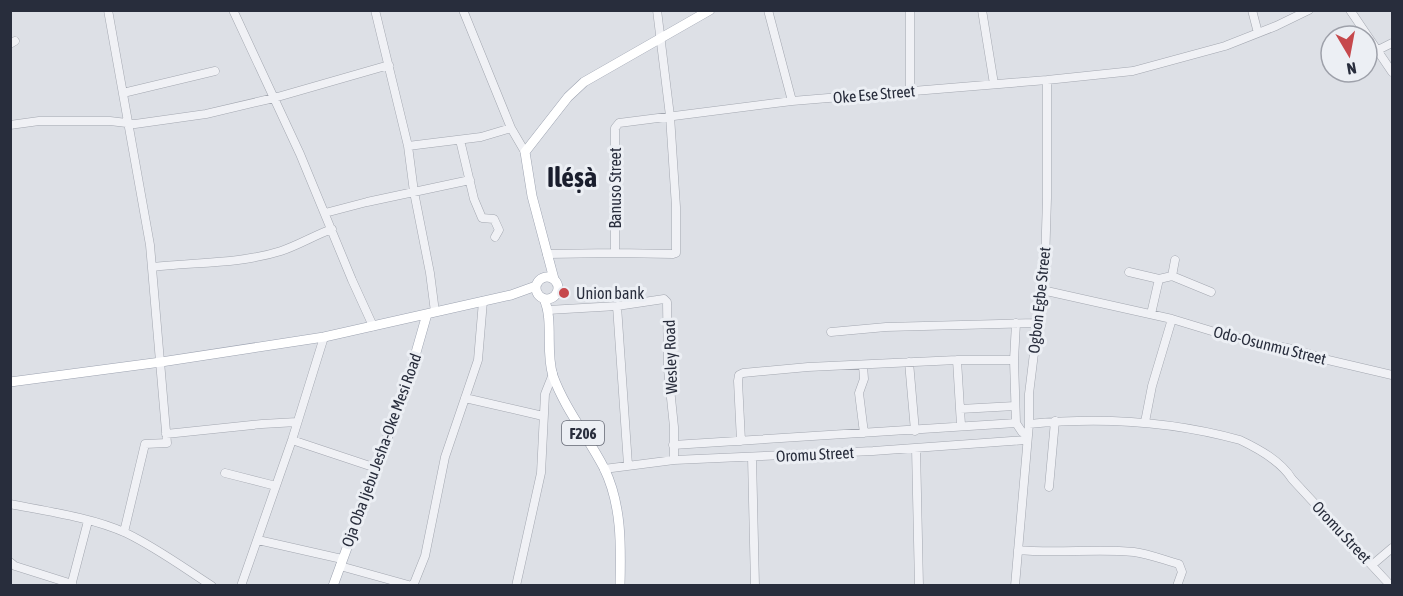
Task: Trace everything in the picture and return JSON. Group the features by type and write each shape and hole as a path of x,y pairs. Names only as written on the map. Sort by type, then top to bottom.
{"main road":[{"path":"525,152 568,97 584,82 710,10"},
{"name":"F206","path":"525,152 532,195 554,279 558,286 548,310 548,345 553,374 562,396 604,469 618,510 620,585"},
{"path":"538,282 548,256"},
{"path":"10,382 324,337 511,295 548,277 554,279"},
{"name":"F206","path":"538,282 536,291 548,310"},
{"path":"511,295 550,299 555,295"},
{"name":"Oja Oba Ijebu Jesha-Oke Mesi Road","path":"333,585 431,313"}],"street":[{"path":"108,10 153,267 167,443 145,444 124,532"},
{"path":"233,10 300,154 373,326"},
{"path":"375,10 408,146 414,192 430,273 431,313"},
{"path":"548,256 615,253 673,254 677,250 670,116 657,10"},
{"path":"768,10 792,101"},
{"path":"910,10 910,92"},
{"path":"982,10 994,84"},
{"path":"1252,10 1258,33 1309,10"},
{"path":"1350,10 1360,24"},
{"path":"463,12 511,128 525,152"},
{"name":"Oke Ese Street","path":"617,124 792,101 1133,71 1225,46 1258,33"},
{"path":"1379,52 1392,72"},
{"path":"10,125 39,121 135,124 206,114 274,98 389,65"},
{"path":"123,93 215,71"},
{"name":"Ogbon Egbe Street","path":"1018,550 1026,437 1029,424 1029,394 1036,323 1042,290 1047,198 1047,80"},
{"name":"Banuso Street","path":"615,253 615,128 617,124"},
{"path":"408,146 481,137 511,128"},
{"path":"460,140 479,214 482,218 494,219 499,230 495,237"},
{"path":"325,213 367,201 470,180"},
{"path":"153,267 216,262 269,254 332,229"},
{"path":"1172,276 1175,260"},
{"path":"1129,272 1159,279 1172,276 1211,292"},
{"path":"1151,314 1159,279"},
{"name":"Odo-Osunmu Street","path":"1042,290 1172,319 1228,336 1297,350 1392,375"},
{"name":"Wesley Road","path":"548,310 617,306 664,299 667,302 668,369 674,427 674,460"},
{"path":"258,540 341,562 412,585 425,556 445,457 478,360 483,301"},
{"path":"617,306 628,465"},
{"path":"1029,424 1145,422 1152,386 1172,319"},
{"path":"1016,323 1014,360 1016,423 1026,437"},
{"path":"831,332 886,327 1036,323"},
{"path":"241,585 292,440 324,337"},
{"path":"741,441 738,381 740,375 774,369 957,360 1014,360"},
{"path":"957,360 961,425"},
{"path":"909,362 915,431"},
{"path":"863,365 864,379 859,393 864,433"},
{"path":"516,585 541,473 545,394 553,374"},
{"path":"465,398 543,416"},
{"path":"960,409 1015,406"},
{"path":"166,435 297,422"},
{"path":"1049,487 1054,422"},
{"name":"Oromu Street","path":"1145,422 1240,440 1286,468 1292,479 1390,585"},
{"path":"673,445 1016,423"},
{"name":"Oromu Street","path":"604,469 674,460 916,448 1026,437"},
{"path":"292,440 376,468"},
{"path":"916,448 919,585"},
{"path":"752,457 755,585"},
{"path":"225,473 276,486"},
{"path":"10,504 88,521 124,532 171,558 212,585"},
{"path":"10,562 15,566 71,585 88,521"},
{"path":"1372,565 1392,548"},
{"path":"1015,585 1018,550 1045,553 1137,552 1179,564 1182,572 1177,585"}],"place":[{"name":"Union bank","path":"564,293"}],"district":[{"name":"Iléṣà","path":"572,177"}]}
